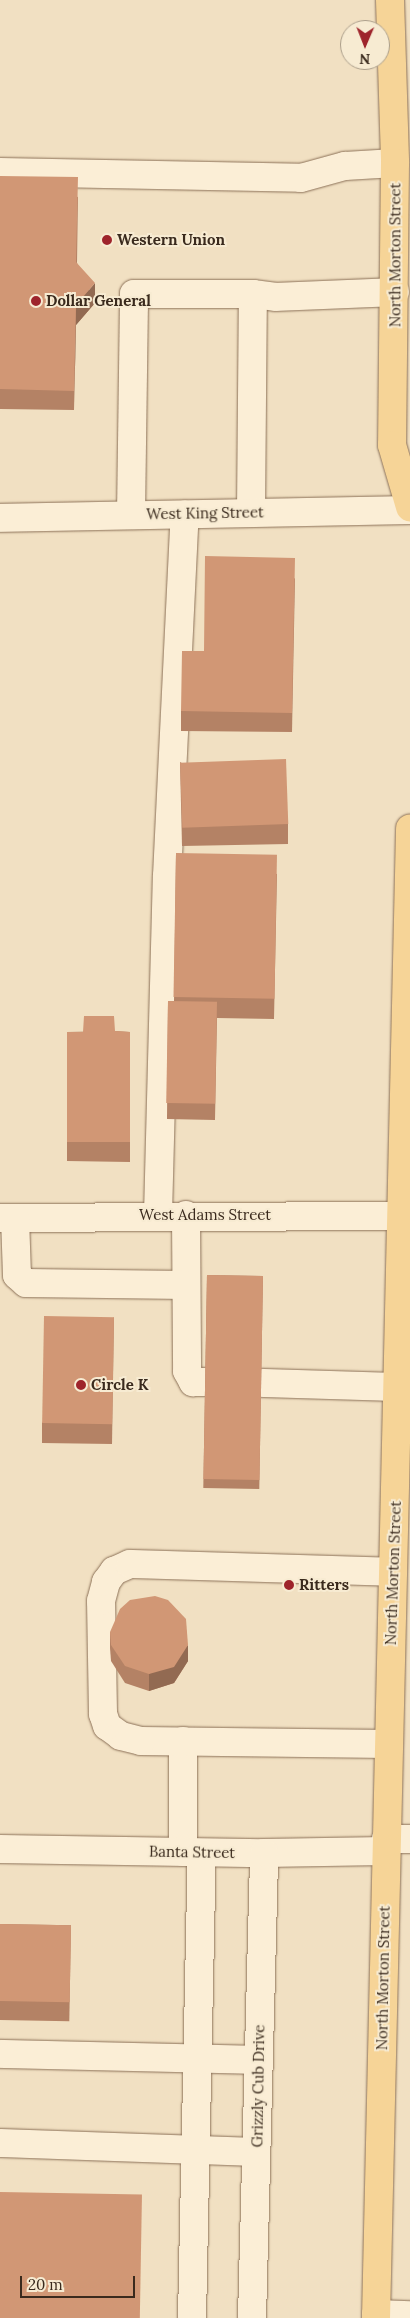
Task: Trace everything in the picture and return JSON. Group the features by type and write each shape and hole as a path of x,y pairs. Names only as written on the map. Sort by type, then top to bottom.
{"main road":[{"name":"North Morton Street","path":"390,0 395,163 392,445 410,508"},
{"name":"North Morton Street","path":"376,2316 394,1843 388,1744 398,1387 407,1216 410,828"}],"street":[{"path":"0,172 301,178 345,166 395,163"},
{"path":"131,515 134,294 253,294 276,297 395,292"},
{"path":"251,512 253,294"},
{"name":"West King Street","path":"0,518 410,508"},
{"path":"158,1215 166,886 185,514"},
{"name":"West Adams Street","path":"7,1218 158,1215 407,1216"},
{"path":"186,1215 187,1371 193,1382 206,1382"},
{"path":"7,1218 17,1275 26,1283 186,1285"},
{"path":"262,1384 398,1387"},
{"path":"388,1744 141,1741 121,1736 107,1726 104,1714 102,1601 106,1582 114,1571 130,1564 393,1572"},
{"path":"182,1741 193,1852 198,2058 194,2149 192,2318"},
{"name":"Banta Street","path":"0,1849 264,1853 394,1843"},
{"name":"Grizzly Cub Drive","path":"252,2318 264,1853"},
{"path":"0,2054 258,2060"},
{"path":"0,2143 256,2152"},
{"path":"376,2316 410,2315"}],"building":[{"path":"0,176 78,177 76,262 95,283 76,305 74,391 0,389"},
{"path":"205,556 295,558 292,713 181,711 182,651 204,651"},
{"path":"286,759 288,824 182,828 180,763"},
{"path":"176,853 277,855 274,999 173,997"},
{"path":"168,1001 217,1002 215,1104 166,1103"},
{"path":"84,1016 114,1016 115,1031 130,1032 130,1142 67,1142 67,1032 83,1032"},
{"path":"207,1275 263,1276 259,1480 203,1479"},
{"path":"44,1316 114,1317 112,1424 42,1423"},
{"path":"155,1596 168,1600 186,1619 188,1645 174,1667 149,1674 125,1666 111,1645 110,1632 120,1609 130,1600"},
{"path":"0,1924 71,1925 70,2002 0,2001"},
{"path":"0,2192 142,2194 140,2318 0,2318"}],"place":[{"name":"Western Union","path":"107,240"},
{"name":"Dollar General","path":"36,301"},
{"name":"Circle K","path":"81,1385"},
{"name":"Ritters","path":"289,1585"}]}
